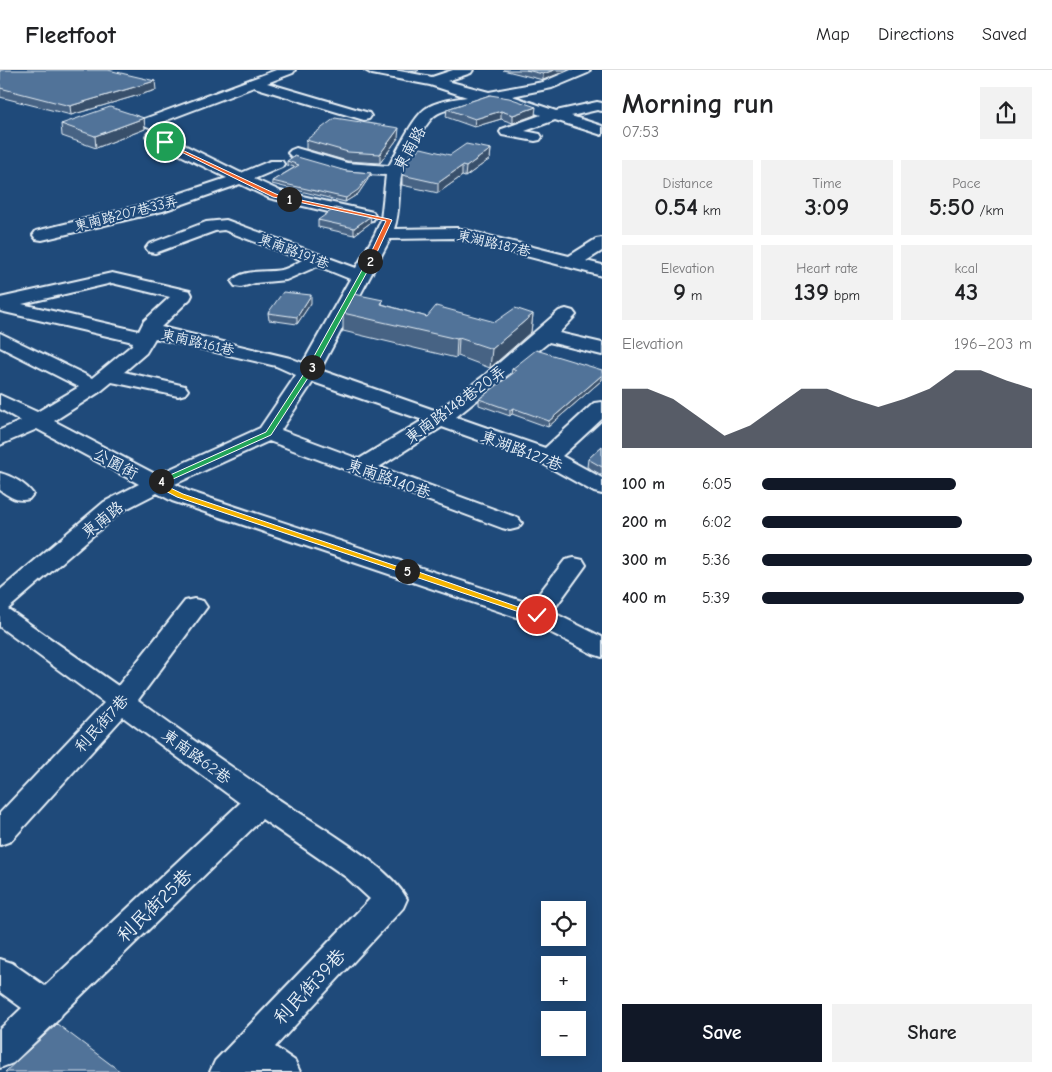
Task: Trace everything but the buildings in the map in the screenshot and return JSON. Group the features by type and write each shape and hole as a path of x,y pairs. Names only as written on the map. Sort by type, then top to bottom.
{"street":[{"path":"254,83 288,70"},
{"path":"372,70 434,81 473,94 510,100 602,130"},
{"path":"434,81 466,70"},
{"name":"東南路","path":"0,603 112,506 156,484 268,434 308,373 357,306 362,277 386,227 394,171 410,140 429,113 444,106 547,85 583,70"},
{"path":"254,83 364,116"},
{"name":"東湖路187巷","path":"254,83 149,122 169,130 153,136 275,196 386,227 457,233 602,271"},
{"path":"535,137 507,132 555,115 597,106 602,108"},
{"path":"296,153 346,168 394,171"},
{"name":"東南路207巷33弄","path":"42,235 85,222 158,207 276,164"},
{"name":"東南路191巷","path":"155,248 212,226 226,225 362,277"},
{"path":"572,262 602,243"},
{"path":"241,282 252,278 286,275 317,260"},
{"name":"東南路161巷","path":"0,304 112,278 183,295 151,325 147,334"},
{"name":"東南路161巷","path":"0,304 283,362 308,373 440,418"},
{"name":"東南路148巷20弄","path":"361,468 440,418 492,379 566,315"},
{"path":"0,438 38,421 102,381 139,349 147,334"},
{"path":"545,335 602,349"},
{"path":"0,339 102,381 178,390"},
{"name":"公園街","path":"0,401 180,496 537,615 602,648"},
{"path":"548,457 602,408"},
{"name":"東湖路127巷","path":"440,418 548,457 602,487"},
{"name":"東南路140巷","path":"268,434 510,523"},
{"path":"0,480 21,494"},
{"path":"537,615 574,565"},
{"name":"利民街7巷","path":"0,833 122,701 194,607"},
{"name":"東南路62巷","path":"0,615 260,802 357,868 391,899"},
{"name":"利民街25巷","path":"0,1052 48,1008 260,802"},
{"name":"利民街39巷","path":"238,1061 391,899"},
{"path":"0,973 48,1008"},
{"path":"238,1061 282,1072"}],"route":[{"path":"165,142 275,196 389,220 384,234 348,304 308,373 268,434 156,484 180,496 537,615"}]}
